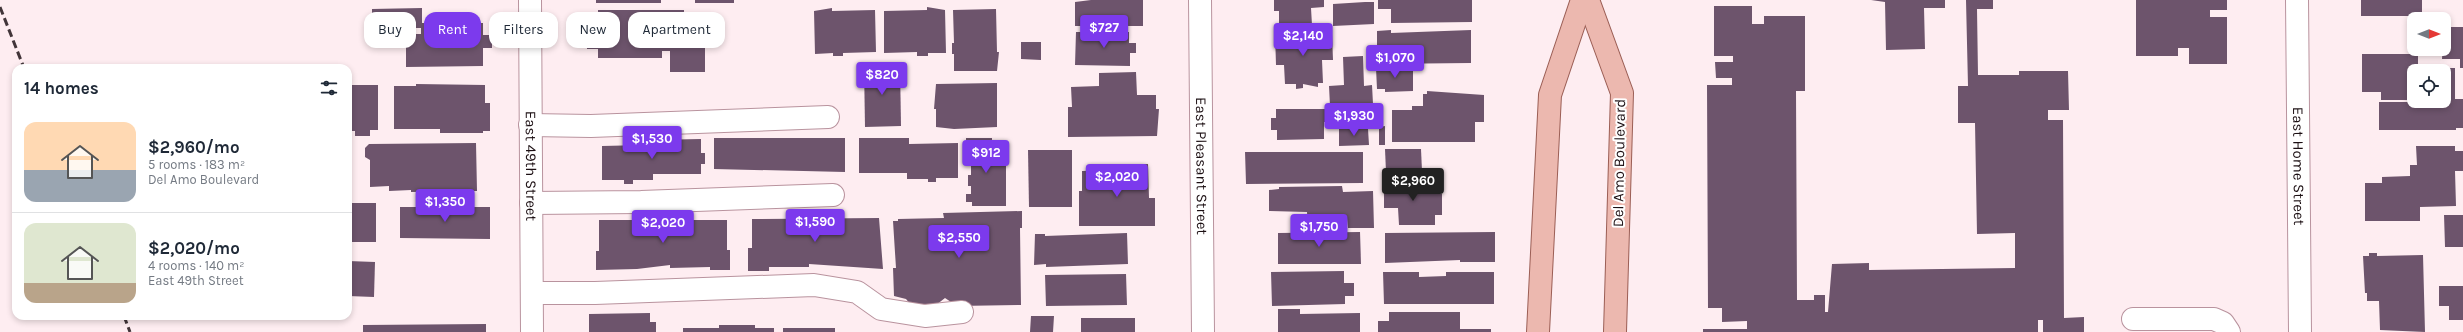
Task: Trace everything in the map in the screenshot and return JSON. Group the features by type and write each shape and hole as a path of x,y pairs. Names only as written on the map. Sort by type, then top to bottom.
{"main road":[{"path":"1538,332 1550,95 1582,0"},
{"name":"Del Amo Boulevard","path":"1588,0 1622,93 1615,332"}],"street":[{"name":"East 49th Street","path":"530,0 532,332"},
{"name":"East Pleasant Street","path":"1200,0 1203,332"},
{"name":"East Home Street","path":"2297,0 2300,332"},
{"path":"530,125 606,126 828,117"},
{"path":"531,203 642,202 833,196"},
{"path":"532,293 602,293 814,285 857,292 881,309 925,316 962,312"},
{"path":"2133,319 2214,318 2224,323 2229,332"}],"building":[{"path":"596,0 661,0 661,3 596,3"},
{"path":"695,0 734,0 734,3 695,3"},
{"path":"1091,0 1143,0 1143,26 1075,26 1075,2"},
{"path":"1274,0 1324,0 1324,7 1311,8 1312,25 1279,26 1279,11 1274,11"},
{"path":"1378,0 1472,0 1472,22 1391,23 1391,9 1378,9"},
{"path":"1871,0 1945,0 1945,8 1924,8 1925,49 1886,50 1885,2"},
{"path":"1966,0 1993,0 1993,9 1977,9 1978,75 2019,75 2019,71 2068,71 2069,110 2048,110 2048,120 2063,120 2064,318 2084,317 2084,332 2043,332 2043,320 2038,320 2038,332 1703,332 1703,329 1747,329 1747,321 1722,322 1722,308 1708,308 1707,85 1732,85 1732,78 1716,78 1715,62 1733,62 1733,56 1714,56 1714,6 1752,6 1752,24 1764,24 1764,16 1805,16 1805,91 1796,91 1797,300 1814,300 1814,295 1825,295 1825,312 1828,312 1832,264 1869,263 1869,270 2015,268 2015,233 1977,234 1975,123 1958,123 1958,86 1968,86"},
{"path":"2136,0 2227,0 2227,10 2210,10 2210,17 2227,17 2227,64 2189,64 2189,48 2178,48 2178,56 2136,56"},
{"path":"2361,0 2422,0 2422,12 2407,12 2407,16 2361,16"},
{"path":"1374,2 1374,24 1333,26 1333,4"},
{"path":"927,7 945,10 946,53 928,53 928,56 917,56 917,52 884,53 884,11 927,10"},
{"path":"422,8 422,23 424,23 424,48 481,48 481,23 483,23 483,35 489,35 489,48 483,48 483,66 406,67 406,48 416,48 416,34 421,34 421,28 416,28 416,12 372,12 372,9"},
{"path":"832,8 832,11 875,10 876,52 843,53 843,56 833,56 833,53 815,54 814,11"},
{"path":"996,9 997,52 999,52 997,71 954,71 954,54 952,54 952,43 954,43 953,10"},
{"path":"598,10 684,10 684,12 628,12 628,48 705,48 705,72 670,72 670,51 662,51 662,58 598,58 598,49 587,48 620,48 620,12 598,12"},
{"path":"2451,27 2463,27 2463,68 2460,68 2460,59 2442,59 2442,56 2451,56"},
{"path":"1391,30 1391,33 1471,30 1471,63 1377,64 1377,31"},
{"path":"1076,32 1129,32 1129,43 1136,43 1136,53 1130,53 1130,66 1075,65"},
{"path":"1275,33 1332,34 1333,60 1322,60 1323,83 1318,83 1318,87 1303,84 1303,88 1296,89 1296,84 1285,84 1284,65 1276,65"},
{"path":"1021,42 1041,42 1041,60 1021,59"},
{"path":"2362,54 2407,54 2407,56 2418,56 2418,64 2407,64 2407,100 2381,100 2381,92 2362,92"},
{"path":"1363,56 1364,86 1372,85 1373,104 1330,106 1329,86 1344,85 1343,57"},
{"path":"864,66 900,66 901,126 865,127"},
{"path":"1376,68 1413,68 1413,91 1385,92 1385,89 1377,89"},
{"path":"2451,68 2455,68 2455,99 2463,99 2463,128 2456,128 2456,130 2379,130 2379,102 2407,102 2407,108 2451,108"},
{"path":"1136,72 1137,95 1156,95 1156,109 1159,109 1157,136 1068,137 1068,107 1072,107 1071,87 1099,86 1099,73"},
{"path":"997,83 997,127 954,129 936,127 936,109 934,109 936,84"},
{"path":"416,84 485,85 485,103 490,103 490,131 483,131 483,133 440,133 440,129 394,129 394,86 416,86"},
{"path":"352,85 378,85 378,130 370,130 370,136 355,136 355,131 352,131"},
{"path":"1427,91 1484,95 1484,122 1475,122 1475,142 1392,142 1392,110 1412,110 1412,106 1423,106 1423,94 1427,94"},
{"path":"1276,109 1332,109 1332,122 1324,122 1324,139 1277,140 1277,130 1271,130 1271,118 1276,118"},
{"path":"1385,126 1385,145 1379,145 1379,127"},
{"path":"1339,129 1368,129 1369,145 1339,146"},
{"path":"714,138 845,138 845,172 714,169"},
{"path":"859,138 909,138 909,144 958,143 958,178 936,178 936,182 928,182 928,179 907,179 907,173 859,173"},
{"path":"966,138 992,138 992,154 1006,153 1006,206 972,206 972,202 966,202 966,194 971,194 971,186 968,186 968,175 971,175 971,158 966,158"},
{"path":"701,139 701,153 705,153 705,164 701,164 701,174 653,174 653,180 633,180 633,184 624,184 624,180 602,180 602,146 644,145 644,143 650,143 650,140"},
{"path":"476,143 477,191 411,192 411,190 389,191 389,186 370,187 370,160 365,157 365,148 369,144"},
{"path":"2416,146 2455,146 2455,151 2463,151 2463,171 2455,171 2456,206 2420,207 2420,221 2365,221 2365,183 2382,183 2382,177 2410,176 2410,165 2417,165"},
{"path":"1385,149 1421,149 1422,171 1386,172"},
{"path":"1028,150 1072,150 1072,207 1029,207"},
{"path":"1245,152 1363,152 1363,183 1246,184"},
{"path":"1148,164 1149,198 1155,198 1155,226 1079,226 1079,191 1082,191 1082,171 1118,170 1118,165"},
{"path":"1384,180 1409,181 1409,185 1435,185 1435,194 1442,194 1442,215 1435,215 1435,225 1399,225 1398,208 1384,208"},
{"path":"1342,186 1343,192 1373,191 1374,228 1348,228 1347,218 1344,218 1344,229 1308,230 1307,212 1269,211 1269,190 1279,189 1279,187"},
{"path":"352,203 376,203 376,242 352,242"},
{"path":"400,207 490,207 490,239 400,238"},
{"path":"1022,211 1022,228 1020,228 1021,305 957,306 945,298 936,305 911,305 906,299 894,296 893,268 896,268 893,221 898,221 898,219 944,218 943,213"},
{"path":"2444,215 2463,215 2463,247 2445,247"},
{"path":"879,218 883,269 809,264 809,267 769,267 769,271 748,271 748,248 752,248 752,219"},
{"path":"599,220 727,220 727,250 730,250 730,270 710,270 710,267 670,268 670,265 637,269 596,270 596,251 599,251"},
{"path":"1360,232 1361,264 1278,264 1278,233"},
{"path":"1495,232 1495,262 1460,262 1460,260 1385,263 1385,233"},
{"path":"1127,233 1128,264 1046,267 1046,264 1034,265 1035,234 1045,234 1045,236"},
{"path":"2369,253 2377,253 2377,256 2423,255 2425,332 2380,330 2379,301 2367,301 2367,293 2365,293 2363,256 2369,256"},
{"path":"352,261 375,262 374,297 352,296"},
{"path":"1344,271 1344,283 1354,283 1354,296 1345,296 1345,304 1272,306 1271,272"},
{"path":"1383,272 1419,272 1419,277 1446,276 1446,272 1494,272 1494,304 1384,304"},
{"path":"1126,274 1127,305 1046,306 1045,275"},
{"path":"2439,286 2463,286 2463,320 2449,320 2449,306 2439,306"},
{"path":"1278,309 1300,309 1300,314 1360,313 1360,332 1278,332"},
{"path":"1389,312 1460,312 1460,329 1491,329 1491,332 1378,332 1378,321 1389,321"},
{"path":"650,313 650,322 656,322 656,332 589,332 589,314"},
{"path":"1031,316 1054,316 1053,332 1030,332"},
{"path":"1081,318 1135,318 1135,332 1081,332"},
{"path":"486,324 486,332 363,332 363,325"},
{"path":"719,325 755,325 755,328 774,328 774,332 683,332 683,328 719,328"},
{"path":"783,328 835,328 835,332 783,332"}],"railway":[{"path":"0,7 22,64"},
{"path":"126,320 130,332"}]}
